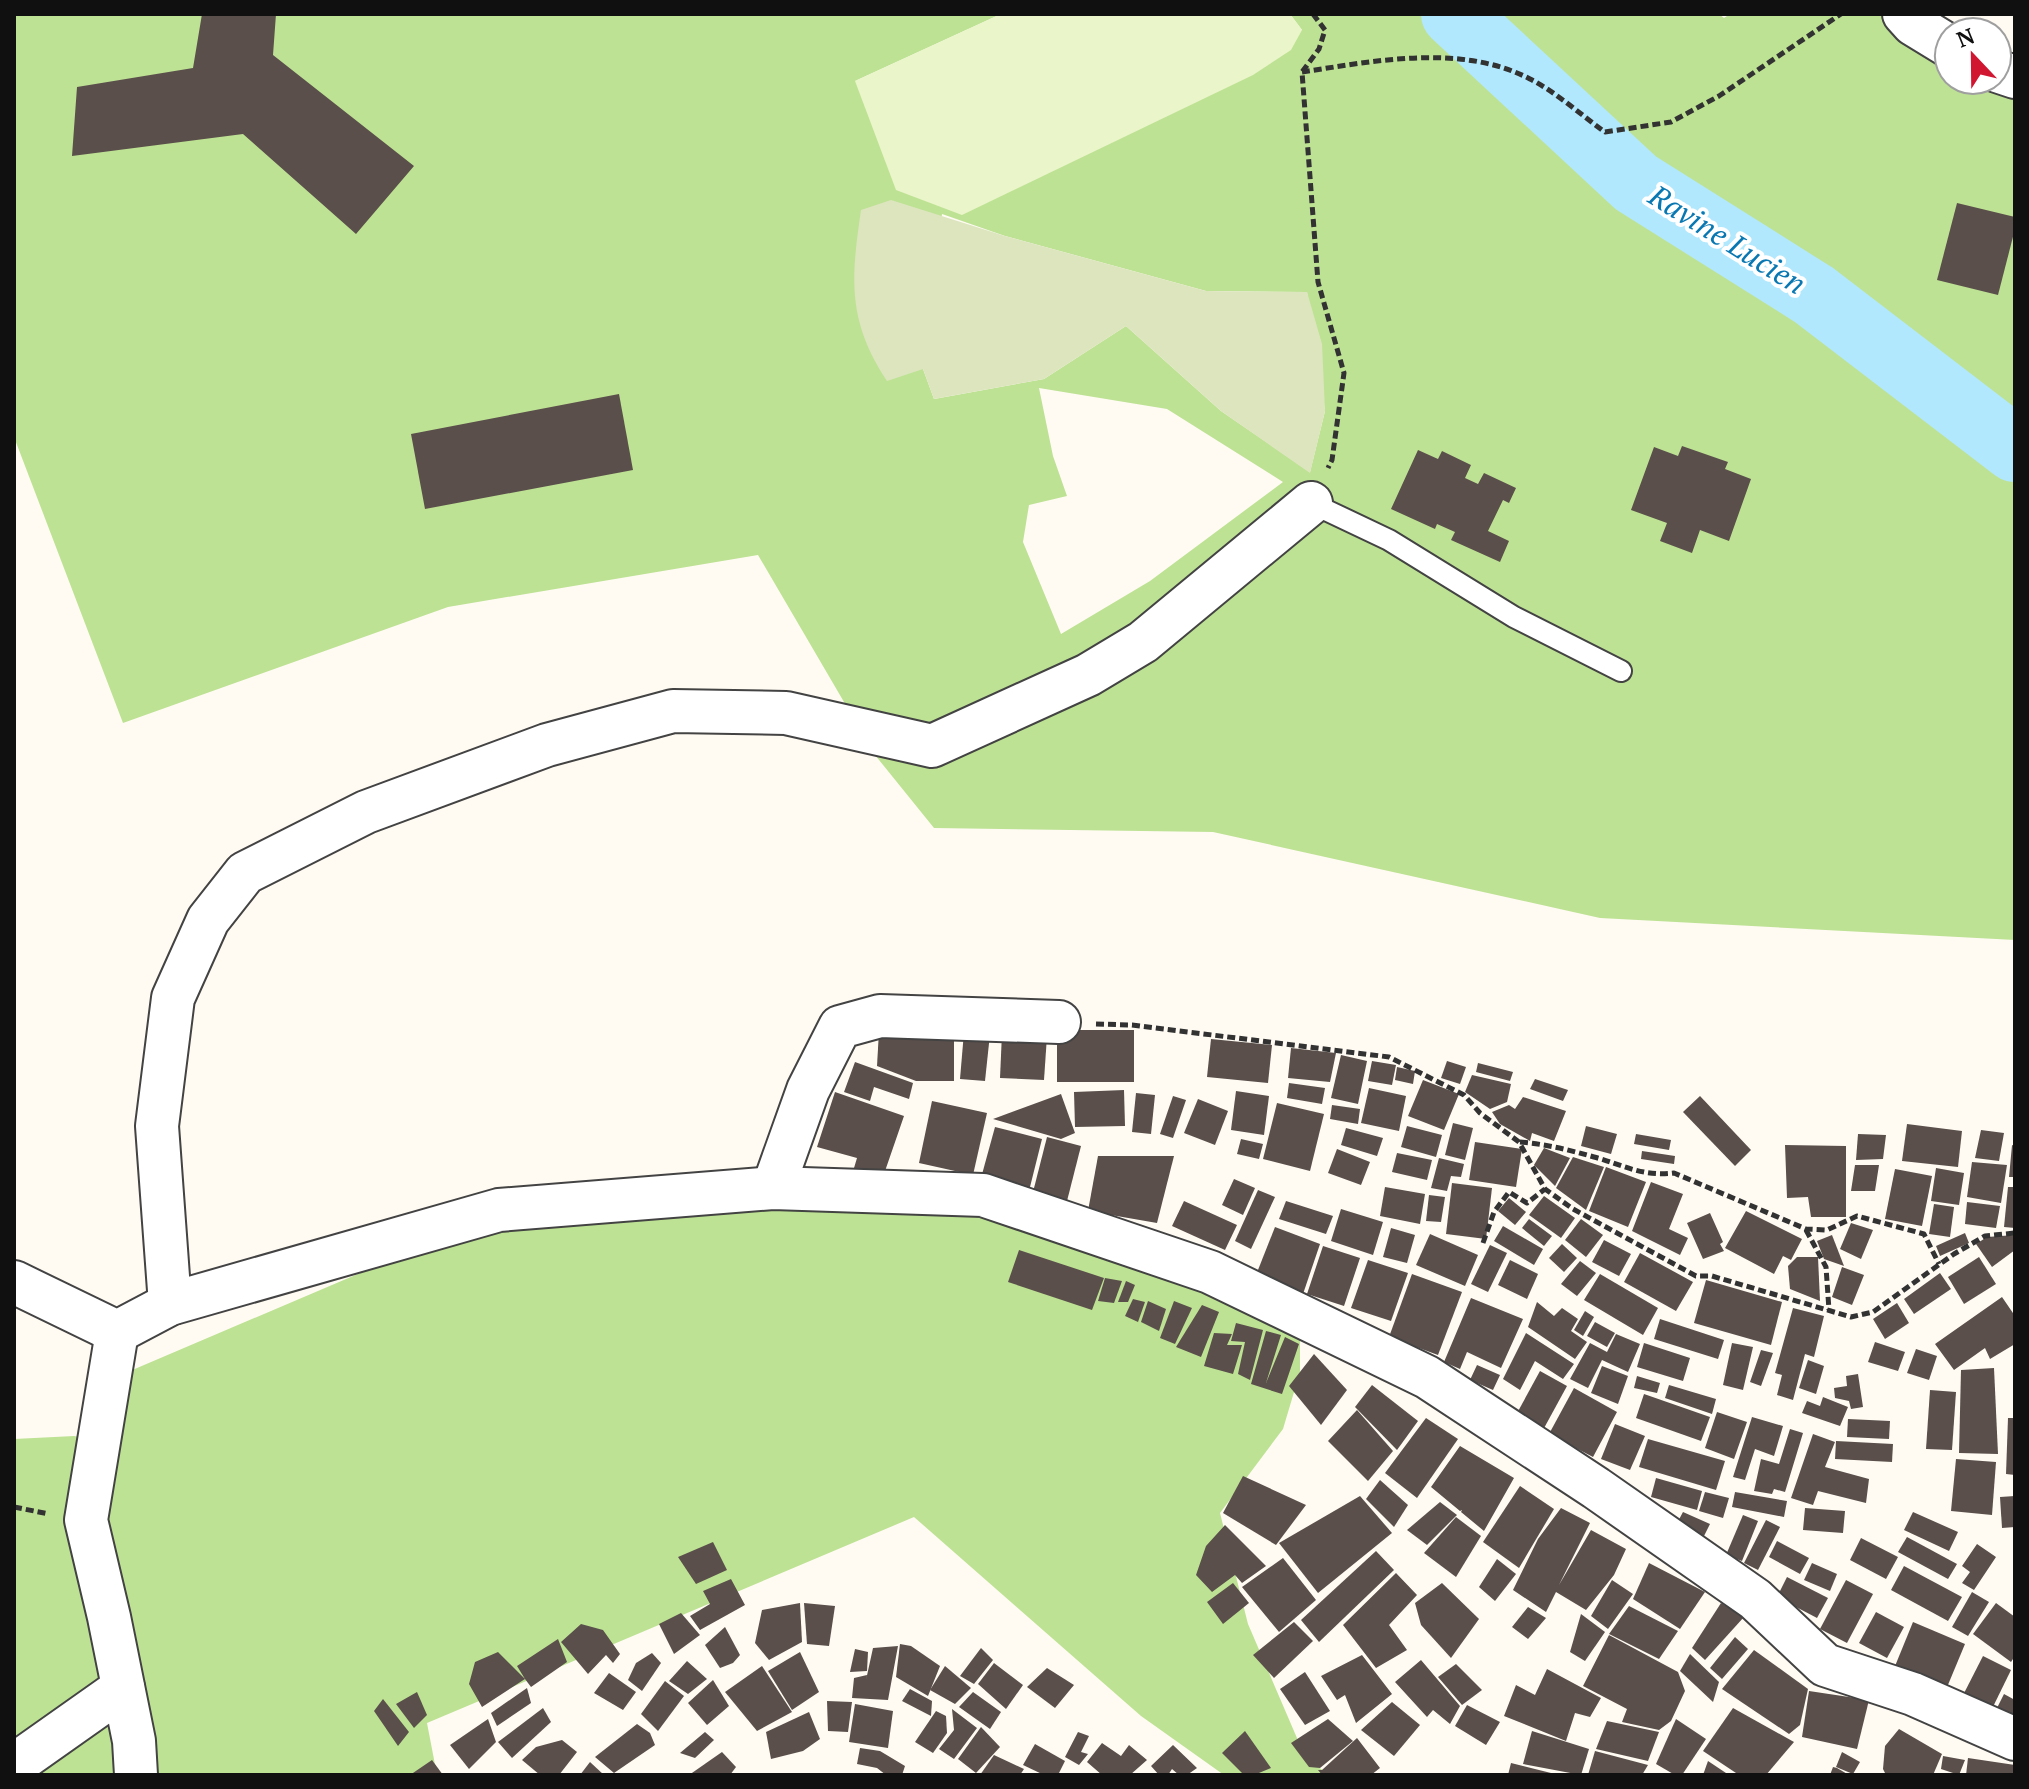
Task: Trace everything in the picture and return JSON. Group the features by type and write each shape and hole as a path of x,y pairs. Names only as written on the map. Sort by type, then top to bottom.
{"street":[{"path":"1904,14 1913,24 1933,36"},
{"path":"170,1304 157,1126 173,998 208,920 245,873 366,812 547,745 673,711 786,713 932,746 1088,675 1143,642 1311,503"},
{"path":"773,1188 808,1090 840,1027 880,1016 1059,1022"},
{"path":"117,1332 170,1304 499,1210 773,1188 983,1195 1210,1272 1427,1377 1596,1488 1755,1599 1825,1665 1913,1694 2015,1739"},
{"path":"14,1282 117,1332"},
{"path":"117,1332 86,1520 134,1741 136,1775"},
{"path":"14,1765 123,1688"}],"lane":[{"path":"1311,503 1389,540 1514,617 1621,671"}],"path":[{"path":"1311,503 1332,460 1344,373 1318,282 1302,72 1319,49 1325,30 1313,14"},
{"path":"1302,72 1401,57 1474,60 1530,79 1605,132 1671,122 1719,96 1841,14"},
{"path":"1059,1022 1132,1025 1389,1057 1464,1095 1480,1113 1519,1142 1545,1189 1614,1233 1696,1276 1712,1276 1851,1317 1873,1312 1939,1264 1985,1236 2015,1233"},
{"path":"1519,1142 1594,1157 1652,1176 1674,1173 1806,1229 1827,1230 1857,1216 1924,1234 1939,1264"},
{"path":"1483,1243 1494,1212 1509,1192 1527,1203 1545,1189"},
{"path":"1806,1229 1826,1267 1829,1310"}],"green space":[{"path":"14,14 1001,14 855,81 1302,30 1290,14 1719,14 1724,18 1730,14 1937,14 1938,16 1933,16 1933,96 2013,96 2015,62 2015,940 1600,918 1213,832 934,828 875,755 758,555 448,607 123,723 14,437","holes":["942,214 1005,236 1206,291 1307,292 1325,411 1310,472 1221,411 1126,326 1044,379 934,399 923,369","1039,388 1167,409 1283,482 1150,581 1061,634 1023,542 1029,505 1067,496 1053,456"]},
{"path":"1001,14 1290,14 1302,30 1291,50 1253,75 962,215 896,190 855,81"},
{"path":"891,200 1005,236 1206,291 1307,292 1322,344 1325,411 1310,473 1221,411 1126,326 1044,379 934,399 923,369 887,381 865,338 855,298 854,278 861,210"},
{"path":"800,1185 1030,1213 1300,1333 1300,1372 1283,1429 1220,1513 1248,1624 1306,1759 1330,1775 1224,1775 1141,1716 914,1517 427,1723 437,1775 25,1775 14,1754 14,1439 74,1436 118,1444 130,1371 440,1239"}],"building":[{"path":"202,14 276,14 273,55 414,166 356,234 243,134 72,156 77,87 193,68"},
{"path":"1957,203 2015,217 2015,229 1998,295 1937,280"},
{"path":"619,394 633,470 425,509 411,434"},
{"path":"1682,446 1728,462 1725,469 1751,479 1729,541 1700,530 1692,553 1660,541 1667,523 1631,510 1654,447 1678,456"},
{"path":"1418,450 1438,459 1442,451 1471,465 1465,478 1478,484 1484,473 1516,488 1509,503 1503,500 1488,531 1509,541 1500,562 1451,540 1455,532 1437,524 1435,529 1391,509"},
{"path":"954,1030 954,1081 916,1081 877,1066 879,1031"},
{"path":"1057,1030 1134,1030 1134,1082 1057,1082"},
{"path":"964,1032 990,1034 985,1081 960,1079"},
{"path":"1002,1033 1047,1036 1044,1080 1000,1078"},
{"path":"1211,1039 1272,1045 1268,1083 1207,1077"},
{"path":"1291,1048 1336,1053 1330,1082 1288,1078"},
{"path":"1341,1055 1367,1061 1358,1104 1331,1098"},
{"path":"1372,1061 1396,1065 1392,1085 1368,1081"},
{"path":"1447,1061 1466,1067 1460,1084 1441,1078"},
{"path":"855,1062 913,1083 909,1099 874,1087 870,1101 844,1092"},
{"path":"1478,1063 1513,1072 1510,1081 1476,1072"},
{"path":"1397,1067 1415,1071 1413,1084 1395,1080"},
{"path":"1472,1075 1511,1084 1507,1102 1490,1109 1465,1092"},
{"path":"1535,1079 1568,1090 1563,1101 1530,1089"},
{"path":"1423,1080 1459,1094 1444,1130 1408,1116"},
{"path":"1289,1083 1325,1088 1322,1104 1287,1098"},
{"path":"1369,1088 1406,1096 1399,1131 1361,1123"},
{"path":"1124,1090 1125,1126 1075,1127 1074,1092"},
{"path":"1236,1091 1269,1096 1264,1135 1231,1130"},
{"path":"835,1092 904,1116 884,1174 854,1168 857,1158 817,1147"},
{"path":"1136,1093 1155,1095 1151,1134 1132,1132"},
{"path":"1061,1094 1075,1133 1061,1139 993,1119"},
{"path":"1173,1096 1186,1100 1173,1138 1160,1134"},
{"path":"1700,1096 1751,1150 1735,1166 1683,1112"},
{"path":"1523,1097 1566,1111 1554,1141 1532,1133 1530,1141 1500,1124 1492,1112 1509,1105 1515,1109"},
{"path":"1198,1099 1228,1111 1215,1145 1184,1133"},
{"path":"932,1101 987,1113 973,1175 919,1163"},
{"path":"1277,1103 1324,1114 1310,1171 1263,1159"},
{"path":"1332,1105 1360,1109 1358,1124 1330,1119"},
{"path":"1453,1123 1473,1128 1465,1160 1445,1155"},
{"path":"1907,1124 1962,1131 1958,1167 1902,1161"},
{"path":"1407,1126 1442,1135 1436,1157 1401,1147"},
{"path":"1586,1126 1617,1134 1611,1154 1581,1146"},
{"path":"995,1127 1042,1139 1029,1191 981,1178"},
{"path":"1346,1128 1383,1138 1377,1156 1341,1145"},
{"path":"1981,1130 2004,1133 1999,1161 1975,1158"},
{"path":"1636,1134 1671,1140 1669,1150 1634,1144"},
{"path":"1858,1134 1886,1135 1883,1159 1856,1160"},
{"path":"1047,1137 1081,1146 1067,1201 1033,1192"},
{"path":"1241,1139 1263,1144 1259,1159 1237,1154"},
{"path":"1475,1142 1522,1149 1516,1187 1469,1180"},
{"path":"1785,1145 1846,1146 1846,1217 1811,1217 1808,1197 1787,1198"},
{"path":"2012,1145 2015,1146 2015,1177 2009,1177"},
{"path":"1544,1148 1570,1158 1555,1186 1534,1165"},
{"path":"1337,1149 1370,1162 1361,1185 1328,1173"},
{"path":"1642,1151 1675,1156 1674,1164 1641,1159"},
{"path":"1397,1153 1432,1160 1427,1180 1392,1172"},
{"path":"1098,1156 1174,1156 1157,1223 1088,1211"},
{"path":"1573,1157 1604,1167 1586,1210 1556,1188"},
{"path":"1439,1158 1464,1164 1461,1177 1451,1176 1447,1191 1431,1188"},
{"path":"1972,1162 2007,1165 2001,1203 1967,1197"},
{"path":"1855,1165 1879,1165 1875,1191 1851,1191"},
{"path":"1606,1167 1646,1182 1628,1227 1589,1211"},
{"path":"1936,1168 1964,1173 1959,1205 1931,1201"},
{"path":"1895,1169 1932,1176 1922,1226 1885,1219"},
{"path":"1234,1179 1255,1188 1243,1215 1222,1205"},
{"path":"1651,1182 1683,1194 1669,1229 1688,1238 1680,1255 1632,1231"},
{"path":"1452,1183 1492,1188 1486,1239 1446,1234"},
{"path":"1385,1187 1425,1194 1420,1224 1380,1216"},
{"path":"2008,1187 2015,1187 2015,1228 2004,1227"},
{"path":"1258,1190 1275,1197 1251,1249 1235,1241"},
{"path":"1429,1195 1445,1197 1441,1222 1426,1221"},
{"path":"1544,1196 1575,1218 1561,1238 1529,1215"},
{"path":"1509,1198 1526,1212 1515,1225 1498,1211"},
{"path":"1184,1201 1237,1225 1225,1250 1172,1226"},
{"path":"1286,1201 1333,1216 1326,1234 1279,1219"},
{"path":"1967,1202 2000,1206 1996,1228 1965,1224"},
{"path":"1934,1204 1954,1207 1950,1237 1929,1234"},
{"path":"1341,1209 1383,1222 1373,1255 1331,1241"},
{"path":"1746,1211 1802,1239 1791,1260 1783,1256 1774,1274 1725,1248"},
{"path":"1710,1213 1724,1251 1703,1259 1687,1223"},
{"path":"1529,1219 1552,1236 1544,1246 1522,1228"},
{"path":"1581,1219 1603,1235 1586,1257 1565,1240"},
{"path":"1851,1223 1873,1230 1861,1259 1840,1249"},
{"path":"1503,1226 1543,1249 1534,1265 1494,1241"},
{"path":"1275,1227 1320,1244 1303,1294 1256,1275"},
{"path":"1391,1228 1415,1235 1407,1263 1383,1257"},
{"path":"1965,1233 1969,1243 1940,1256 1936,1246"},
{"path":"1430,1234 1478,1255 1465,1286 1416,1265"},
{"path":"1832,1235 1844,1266 1824,1259 1817,1241"},
{"path":"2015,1235 2015,1250 1992,1267 1976,1244 1987,1237"},
{"path":"1604,1240 1631,1254 1619,1276 1592,1262"},
{"path":"1562,1244 1577,1258 1564,1272 1549,1258"},
{"path":"1490,1245 1507,1253 1488,1292 1471,1284"},
{"path":"1323,1246 1360,1258 1344,1306 1307,1294"},
{"path":"1019,1250 1104,1278 1092,1310 1008,1282"},
{"path":"1640,1253 1693,1282 1676,1311 1624,1282"},
{"path":"1797,1257 1818,1257 1820,1301 1790,1289 1788,1266"},
{"path":"1979,1257 1996,1284 1964,1304 1948,1277"},
{"path":"1368,1260 1408,1273 1391,1321 1351,1308"},
{"path":"1510,1260 1538,1274 1527,1299 1498,1285"},
{"path":"1580,1261 1596,1273 1577,1296 1561,1284"},
{"path":"1842,1267 1864,1275 1852,1305 1832,1297"},
{"path":"1940,1273 1951,1289 1914,1314 1904,1299"},
{"path":"1412,1274 1462,1292 1438,1355 1389,1337"},
{"path":"1600,1274 1658,1308 1643,1335 1584,1300"},
{"path":"1105,1278 1122,1281 1114,1303 1098,1301"},
{"path":"1706,1280 1782,1302 1771,1345 1694,1323"},
{"path":"1126,1281 1135,1285 1128,1302 1118,1302"},
{"path":"2002,1297 2015,1316 2015,1344 1990,1359 1985,1348 1954,1370 1935,1344"},
{"path":"1471,1298 1523,1319 1501,1368 1467,1352 1460,1369 1444,1362"},
{"path":"1133,1299 1145,1302 1138,1322 1125,1316"},
{"path":"1148,1301 1166,1309 1159,1331 1141,1322"},
{"path":"1174,1301 1192,1308 1175,1344 1160,1338"},
{"path":"1537,1302 1554,1316 1562,1308 1578,1319 1571,1331 1587,1342 1575,1359 1528,1327"},
{"path":"1897,1303 1909,1323 1885,1339 1873,1319"},
{"path":"1202,1305 1219,1312 1201,1357 1176,1347"},
{"path":"1793,1308 1824,1316 1814,1357 1805,1354 1793,1400 1777,1395 1782,1375 1775,1373"},
{"path":"1585,1311 1594,1317 1583,1336 1574,1330"},
{"path":"1660,1319 1724,1340 1718,1359 1654,1339"},
{"path":"1595,1322 1615,1333 1607,1347 1587,1336"},
{"path":"1236,1323 1263,1330 1250,1380 1238,1374 1245,1342 1231,1341"},
{"path":"1266,1331 1281,1335 1266,1383 1285,1337 1299,1344 1282,1394 1251,1384"},
{"path":"1214,1333 1232,1334 1227,1345 1242,1345 1233,1374 1204,1366"},
{"path":"1526,1333 1574,1364 1563,1379 1535,1361 1520,1390 1503,1379"},
{"path":"1616,1334 1640,1344 1628,1372 1602,1360 1588,1388 1570,1379 1590,1343 1607,1352"},
{"path":"1875,1342 1905,1352 1898,1371 1868,1362"},
{"path":"1644,1343 1690,1358 1683,1381 1637,1367"},
{"path":"1732,1343 1753,1347 1743,1390 1723,1385"},
{"path":"1916,1349 1937,1356 1929,1380 1907,1373"},
{"path":"1761,1350 1773,1353 1761,1386 1750,1382"},
{"path":"1314,1354 1347,1390 1321,1425 1289,1386"},
{"path":"1808,1360 1824,1366 1816,1394 1799,1388"},
{"path":"1477,1365 1500,1375 1493,1390 1470,1380"},
{"path":"1602,1366 1628,1376 1618,1404 1591,1393"},
{"path":"1994,1368 1998,1454 1959,1453 1961,1370"},
{"path":"1540,1371 1567,1386 1543,1430 1516,1415"},
{"path":"1858,1374 1863,1407 1851,1409 1849,1401 1835,1398 1834,1388 1847,1386 1846,1376"},
{"path":"1637,1376 1660,1383 1657,1393 1634,1388"},
{"path":"1372,1385 1418,1421 1397,1450 1355,1407"},
{"path":"1669,1385 1716,1399 1712,1414 1665,1398"},
{"path":"1574,1388 1617,1412 1593,1457 1549,1434"},
{"path":"1930,1390 1956,1392 1952,1450 1926,1449"},
{"path":"1644,1394 1710,1417 1701,1441 1636,1418"},
{"path":"1823,1397 1848,1407 1840,1426 1802,1413 1807,1401 1820,1406"},
{"path":"1357,1410 1393,1451 1368,1481 1328,1441"},
{"path":"1717,1412 1747,1422 1734,1459 1705,1448"},
{"path":"1752,1417 1783,1426 1774,1456 1755,1449 1745,1480 1733,1477"},
{"path":"1426,1418 1458,1439 1417,1498 1385,1473"},
{"path":"2008,1418 2015,1418 2015,1475 2006,1474"},
{"path":"1848,1419 1890,1421 1889,1439 1847,1437"},
{"path":"1615,1424 1645,1436 1630,1470 1601,1459"},
{"path":"1790,1429 1803,1433 1785,1492 1774,1489 1772,1494 1754,1491 1761,1459 1779,1464"},
{"path":"1813,1434 1835,1442 1825,1467 1869,1479 1866,1503 1818,1491 1813,1505 1791,1498"},
{"path":"1648,1439 1725,1461 1716,1490 1639,1467"},
{"path":"1836,1441 1893,1444 1892,1462 1835,1459"},
{"path":"1460,1446 1514,1478 1484,1531 1431,1487"},
{"path":"1956,1459 1996,1462 1992,1515 1951,1511"},
{"path":"1243,1476 1306,1505 1276,1545 1223,1513"},
{"path":"1656,1478 1702,1491 1697,1510 1651,1497"},
{"path":"1380,1480 1408,1505 1394,1527 1366,1499"},
{"path":"1520,1486 1554,1509 1519,1568 1483,1542"},
{"path":"1705,1492 1729,1498 1723,1518 1699,1511"},
{"path":"1735,1492 1787,1501 1784,1517 1732,1507"},
{"path":"1360,1496 1392,1533 1318,1593 1279,1543"},
{"path":"2015,1496 2015,1527 2002,1528 2000,1497"},
{"path":"1440,1502 1457,1515 1427,1545 1407,1530"},
{"path":"1561,1508 1590,1523 1559,1585 1591,1530 1626,1549 1614,1575 1586,1610 1556,1592 1546,1612 1513,1590 1538,1539"},
{"path":"1805,1508 1845,1511 1843,1533 1803,1530"},
{"path":"1683,1512 1710,1524 1702,1540 1675,1527"},
{"path":"1913,1512 1958,1532 1949,1551 1904,1530"},
{"path":"1743,1515 1758,1521 1742,1561 1726,1555"},
{"path":"1456,1517 1481,1536 1456,1577 1424,1553"},
{"path":"1766,1520 1780,1527 1758,1570 1744,1563"},
{"path":"1225,1525 1266,1566 1242,1583 1235,1575 1212,1592 1196,1575 1206,1546"},
{"path":"1907,1537 1957,1564 1948,1579 1898,1552"},
{"path":"1861,1538 1898,1557 1886,1579 1850,1560"},
{"path":"1777,1541 1809,1558 1800,1574 1769,1557"},
{"path":"713,1542 727,1570 696,1584 678,1557"},
{"path":"1977,1544 1996,1557 1974,1590 1962,1583 1970,1572 1962,1566"},
{"path":"1376,1551 1394,1570 1319,1642 1301,1620"},
{"path":"1283,1558 1316,1600 1279,1632 1242,1587"},
{"path":"1497,1559 1516,1574 1495,1601 1479,1587"},
{"path":"1649,1563 1705,1592 1680,1629 1633,1599"},
{"path":"1812,1563 1837,1574 1830,1591 1804,1580"},
{"path":"1904,1566 1962,1597 1948,1621 1891,1590"},
{"path":"1396,1573 1417,1595 1389,1625 1407,1650 1376,1668 1343,1625"},
{"path":"1787,1577 1828,1598 1817,1618 1777,1597"},
{"path":"731,1579 745,1605 700,1630 690,1616 710,1604 703,1591"},
{"path":"1612,1580 1633,1594 1608,1629 1591,1616"},
{"path":"1846,1580 1873,1594 1847,1643 1820,1629"},
{"path":"1233,1583 1249,1603 1223,1624 1207,1602"},
{"path":"1442,1583 1479,1619 1451,1658 1421,1625 1415,1603"},
{"path":"1972,1592 1989,1602 1968,1636 1952,1627"},
{"path":"800,1603 802,1642 769,1660 755,1643 762,1610"},
{"path":"804,1603 835,1606 829,1646 807,1644"},
{"path":"1721,1603 1744,1617 1705,1660 1692,1648"},
{"path":"1996,1603 2015,1617 2015,1656 2011,1662 1973,1634"},
{"path":"1629,1606 1678,1631 1659,1659 1609,1634"},
{"path":"1528,1607 1546,1618 1528,1639 1512,1627"},
{"path":"1876,1612 1904,1627 1887,1658 1859,1643"},
{"path":"681,1613 700,1635 674,1654 659,1624"},
{"path":"1581,1614 1605,1632 1585,1661 1570,1652"},
{"path":"1294,1622 1313,1641 1274,1678 1253,1655"},
{"path":"1913,1622 1965,1644 1945,1692 1893,1671"},
{"path":"581,1624 603,1630 620,1654 613,1663 606,1655 588,1674 561,1642"},
{"path":"725,1627 740,1655 733,1663 720,1668 705,1645"},
{"path":"1609,1635 1678,1672 1685,1691 1671,1721 1659,1730 1622,1722 1627,1709 1583,1686"},
{"path":"1735,1637 1748,1649 1722,1679 1710,1668"},
{"path":"558,1639 567,1662 531,1687 517,1666"},
{"path":"900,1644 911,1646 940,1666 928,1696 896,1677"},
{"path":"898,1646 888,1700 852,1698 854,1678 867,1675 866,1680 873,1648"},
{"path":"981,1648 993,1660 974,1684 960,1676"},
{"path":"855,1649 868,1652 867,1671 850,1672"},
{"path":"1754,1650 1808,1689 1800,1725 1789,1734 1722,1689"},
{"path":"498,1652 525,1679 482,1707 469,1684 475,1662"},
{"path":"800,1652 819,1692 792,1710 768,1671"},
{"path":"652,1653 661,1663 642,1691 628,1680 636,1663"},
{"path":"1690,1654 1719,1682 1713,1702 1680,1671"},
{"path":"1362,1655 1392,1694 1356,1723 1345,1695 1337,1700 1321,1676"},
{"path":"1983,1656 2011,1670 1988,1717 1959,1703"},
{"path":"1421,1660 1460,1706 1450,1724 1433,1710 1427,1717 1395,1682"},
{"path":"687,1661 707,1679 688,1694 669,1681"},
{"path":"994,1663 1023,1685 1006,1709 978,1684"},
{"path":"1456,1664 1482,1690 1462,1705 1438,1677"},
{"path":"762,1666 792,1712 757,1731 725,1692"},
{"path":"945,1666 971,1688 955,1704 930,1690"},
{"path":"1047,1668 1074,1685 1055,1708 1027,1687"},
{"path":"1547,1669 1601,1698 1590,1717 1575,1713 1566,1741 1504,1716 1516,1685 1535,1695"},
{"path":"1305,1672 1330,1711 1305,1725 1280,1689"},
{"path":"609,1673 636,1692 623,1710 594,1693"},
{"path":"713,1680 729,1706 707,1725 688,1703"},
{"path":"665,1681 684,1696 658,1731 641,1714"},
{"path":"527,1688 531,1703 497,1726 491,1713"},
{"path":"910,1689 932,1701 931,1716 902,1701"},
{"path":"1809,1691 1869,1700 1857,1749 1802,1737"},
{"path":"417,1692 427,1715 414,1728 396,1704"},
{"path":"973,1692 1001,1712 990,1729 959,1707"},
{"path":"2004,1694 2015,1700 2015,1727 1993,1716"},
{"path":"383,1699 409,1732 398,1746 374,1711"},
{"path":"827,1701 852,1702 848,1732 828,1731"},
{"path":"1392,1702 1420,1725 1394,1756 1361,1730"},
{"path":"855,1704 893,1711 888,1748 849,1742"},
{"path":"1467,1705 1500,1722 1486,1745 1455,1726"},
{"path":"543,1708 551,1722 512,1758 498,1742"},
{"path":"1733,1708 1794,1742 1766,1775 1739,1775 1703,1751"},
{"path":"952,1709 977,1728 954,1759 939,1749 954,1730"},
{"path":"936,1711 946,1716 947,1733 933,1753 915,1742"},
{"path":"809,1712 820,1739 803,1751 771,1759 766,1732"},
{"path":"488,1719 496,1742 469,1769 450,1745"},
{"path":"1328,1719 1353,1741 1320,1768 1309,1767 1291,1743"},
{"path":"1676,1719 1706,1739 1682,1775 1675,1775 1656,1764"},
{"path":"1607,1721 1659,1732 1648,1761 1596,1749"},
{"path":"637,1724 650,1733 655,1745 614,1773 595,1757"},
{"path":"981,1727 1000,1747 976,1773 958,1759"},
{"path":"1899,1729 1942,1754 1933,1775 1886,1775 1883,1769 1885,1746"},
{"path":"1245,1731 1271,1768 1254,1775 1244,1775 1222,1753"},
{"path":"1532,1731 1589,1749 1581,1775 1523,1764"},
{"path":"705,1732 714,1740 695,1758 680,1753"},
{"path":"1078,1732 1089,1736 1081,1752 1088,1754 1079,1765 1065,1757"},
{"path":"1357,1738 1380,1768 1371,1775 1322,1775 1318,1770 1322,1770"},
{"path":"562,1740 577,1752 559,1775 540,1775 522,1760 536,1747"},
{"path":"1102,1743 1121,1756 1129,1745 1147,1760 1130,1775 1102,1775 1087,1762"},
{"path":"1035,1744 1065,1761 1058,1775 1044,1775 1023,1765"},
{"path":"1173,1745 1197,1768 1187,1775 1179,1775 1172,1769 1168,1775 1159,1775 1151,1766"},
{"path":"860,1748 880,1751 905,1766 902,1775 886,1775 877,1768 857,1764"},
{"path":"1595,1751 1648,1765 1642,1775 1588,1775"},
{"path":"722,1752 736,1767 730,1775 689,1775"},
{"path":"1842,1752 1860,1762 1853,1774 1836,1767"},
{"path":"994,1755 1024,1769 1020,1775 980,1775"},
{"path":"1943,1756 1965,1760 1959,1775 1941,1769"},
{"path":"1968,1758 2015,1765 2015,1775 1966,1775"},
{"path":"432,1760 443,1775 410,1775"},
{"path":"1708,1761 1729,1775 1703,1775"},
{"path":"590,1762 604,1775 580,1775"},
{"path":"1511,1763 1555,1774 1555,1775 1508,1775"},
{"path":"1833,1767 1837,1768 1849,1775 1830,1775"}],"waterway":[{"name":"Ravine Lucien","path":"1454,14 1636,183 1814,295 2015,449"}]}
